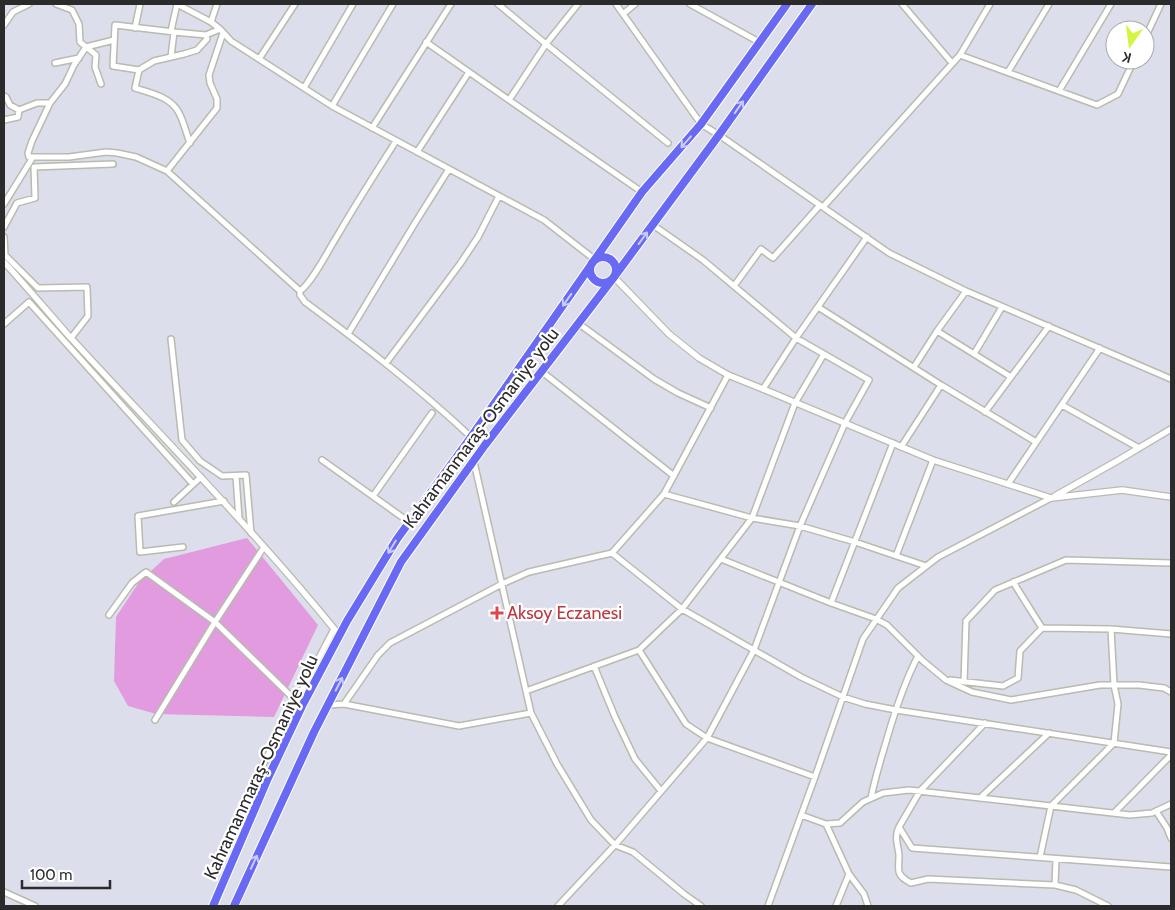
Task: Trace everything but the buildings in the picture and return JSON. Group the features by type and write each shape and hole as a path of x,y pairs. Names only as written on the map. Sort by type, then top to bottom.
{"highway":[{"name":"Kahramanmaraş-Osmaniye yolu","path":"213,906 268,778 302,706 340,636 397,539 471,437 642,192 701,124 787,4"},
{"name":"Kahramanmaraş-Osmaniye yolu","path":"234,906 300,761 401,562 541,371 719,135 812,4"},
{"path":"598,258 610,259 616,270 612,279 602,282 594,279 590,272 593,261 598,258"}],"street":[{"path":"4,25 13,12 29,4"},
{"path":"56,4 72,10 79,24 80,42 96,55 94,67 100,84"},
{"path":"135,28 140,4"},
{"path":"171,57 177,4 211,22 231,42 332,106 544,220 593,261"},
{"path":"211,22 217,4"},
{"path":"258,59 295,4"},
{"path":"304,88 353,4"},
{"path":"332,106 393,4"},
{"path":"372,128 451,4"},
{"path":"498,4 668,143"},
{"path":"509,100 546,44 578,4"},
{"path":"616,4 701,124 889,253 966,291 1171,379"},
{"path":"623,14 635,4"},
{"path":"690,4 759,42"},
{"path":"902,4 952,63"},
{"path":"734,286 761,249 773,258 960,55 990,4"},
{"path":"1008,72 1049,4"},
{"path":"1059,91 1111,4"},
{"path":"1153,20 1161,4"},
{"path":"206,35 206,39 197,50 154,61 139,70 113,66 115,25 206,35 222,31"},
{"path":"167,171 217,108 217,100 209,75 222,31"},
{"path":"114,40 86,47 65,84 50,103 32,141 28,153 29,157 69,157 117,152 136,157 167,171 300,291 300,295 306,302 386,363 440,408 471,437"},
{"path":"426,42 642,192"},
{"path":"960,55 1097,105 1118,94 1129,70"},
{"path":"55,63 80,58"},
{"path":"139,70 135,88 160,96 173,104 179,112 190,143"},
{"path":"417,152 468,72"},
{"path":"4,96 10,105 20,110 37,103 50,103"},
{"path":"4,120 18,118 20,110"},
{"path":"300,291 317,270 396,141"},
{"path":"4,204 33,157"},
{"path":"4,227 17,203 35,198 34,167 113,164"},
{"path":"348,334 449,169"},
{"path":"386,363 460,264 478,237 499,196"},
{"path":"558,906 615,845 707,738 754,650 800,526 845,423 869,380 796,338 703,260 653,224"},
{"path":"4,237 6,255 38,288 87,287 88,316 71,338"},
{"path":"763,388 866,237"},
{"path":"4,262 71,338 224,501 340,636"},
{"path":"612,279 669,334 699,358 728,376 763,388 933,460 1051,498 1122,490 1171,497"},
{"path":"914,367 937,330 966,291"},
{"path":"4,324 29,302 193,484"},
{"path":"818,307 941,385 1036,442"},
{"path":"974,354 1002,307"},
{"path":"578,323 654,379 678,393 711,408"},
{"path":"985,412 1049,326"},
{"path":"937,330 1011,377"},
{"path":"171,339 182,440 200,461 222,476 246,475 251,533"},
{"path":"1008,484 1100,348"},
{"path":"526,691 640,650 682,609 752,518 795,403 824,354"},
{"path":"541,371 674,476"},
{"path":"344,704 378,655 390,643 528,572 612,553 664,494 728,376"},
{"path":"902,447 941,385"},
{"path":"1062,405 1139,448"},
{"path":"373,496 432,413"},
{"path":"768,906 802,815 863,639 898,588 938,556 1051,498 1171,429"},
{"path":"831,603 893,443"},
{"path":"322,460 409,522"},
{"path":"896,556 933,460"},
{"path":"474,462 532,713 557,764 591,820 615,845 633,852 684,894 702,906"},
{"path":"236,476 239,519"},
{"path":"174,502 201,477"},
{"path":"664,494 752,518 800,526 926,566"},
{"path":"182,546 140,552 138,516 224,501"},
{"path":"155,720 264,547"},
{"path":"612,553 682,609 801,677 843,697 865,704 896,710 1114,743 1171,754"},
{"path":"720,559 876,619 887,625 918,656 946,680 972,692 1011,700 1100,685 1138,685 1164,688 1171,692"},
{"path":"964,682 966,621 995,590 1066,560 1171,563"},
{"path":"109,615 132,583 146,572 215,622 296,701"},
{"path":"1013,582 1042,628"},
{"path":"946,680 1003,686 1018,678 1020,651 1042,628 1111,629 1171,634"},
{"path":"258,774 334,629"},
{"path":"1040,858 1051,806 1114,743 1118,704 1114,685 1111,629"},
{"path":"640,650 686,724 707,738 815,777"},
{"path":"871,798 896,710 918,656"},
{"path":"594,666 635,759 661,791"},
{"path":"329,705 344,704 459,726 532,713"},
{"path":"985,723 920,791 898,830 896,839 899,871 903,878 911,883 928,879 1055,885 1076,890 1108,906"},
{"path":"980,798 1050,733"},
{"path":"1114,813 1171,754"},
{"path":"802,815 826,824 840,823 863,802 883,792 909,790 1130,815 1152,813 1171,804"},
{"path":"1156,811 1171,838"},
{"path":"826,824 849,874 864,894 868,906"},
{"path":"900,827 912,848 1171,867"},
{"path":"1055,885 1056,859"},
{"path":"836,906 849,874"},
{"path":"4,892 35,906"}],"shaded area":[{"path":"247,538 318,625 274,717 156,714 128,706 114,681 116,617 139,582 164,559"}],"place":[{"name":"Aksoy Eczanesi","path":"497,613"}]}
